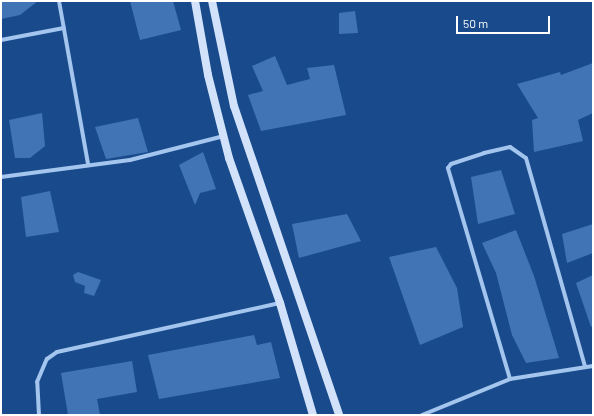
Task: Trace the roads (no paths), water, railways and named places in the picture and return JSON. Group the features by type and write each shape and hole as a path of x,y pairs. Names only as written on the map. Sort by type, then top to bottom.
{"main road":[{"path":"195,1 208,75 229,158 280,303 313,415"},
{"path":"212,1 234,106 339,415"}],"street":[{"path":"59,1 88,164"},
{"path":"1,40 64,28"},
{"path":"1,177 154,156 224,136"},
{"path":"510,379 448,168 471,157 510,147 526,158 585,367"},
{"path":"39,415 37,382 47,359 57,352 280,303"},
{"path":"422,415 510,379 593,366"}]}
